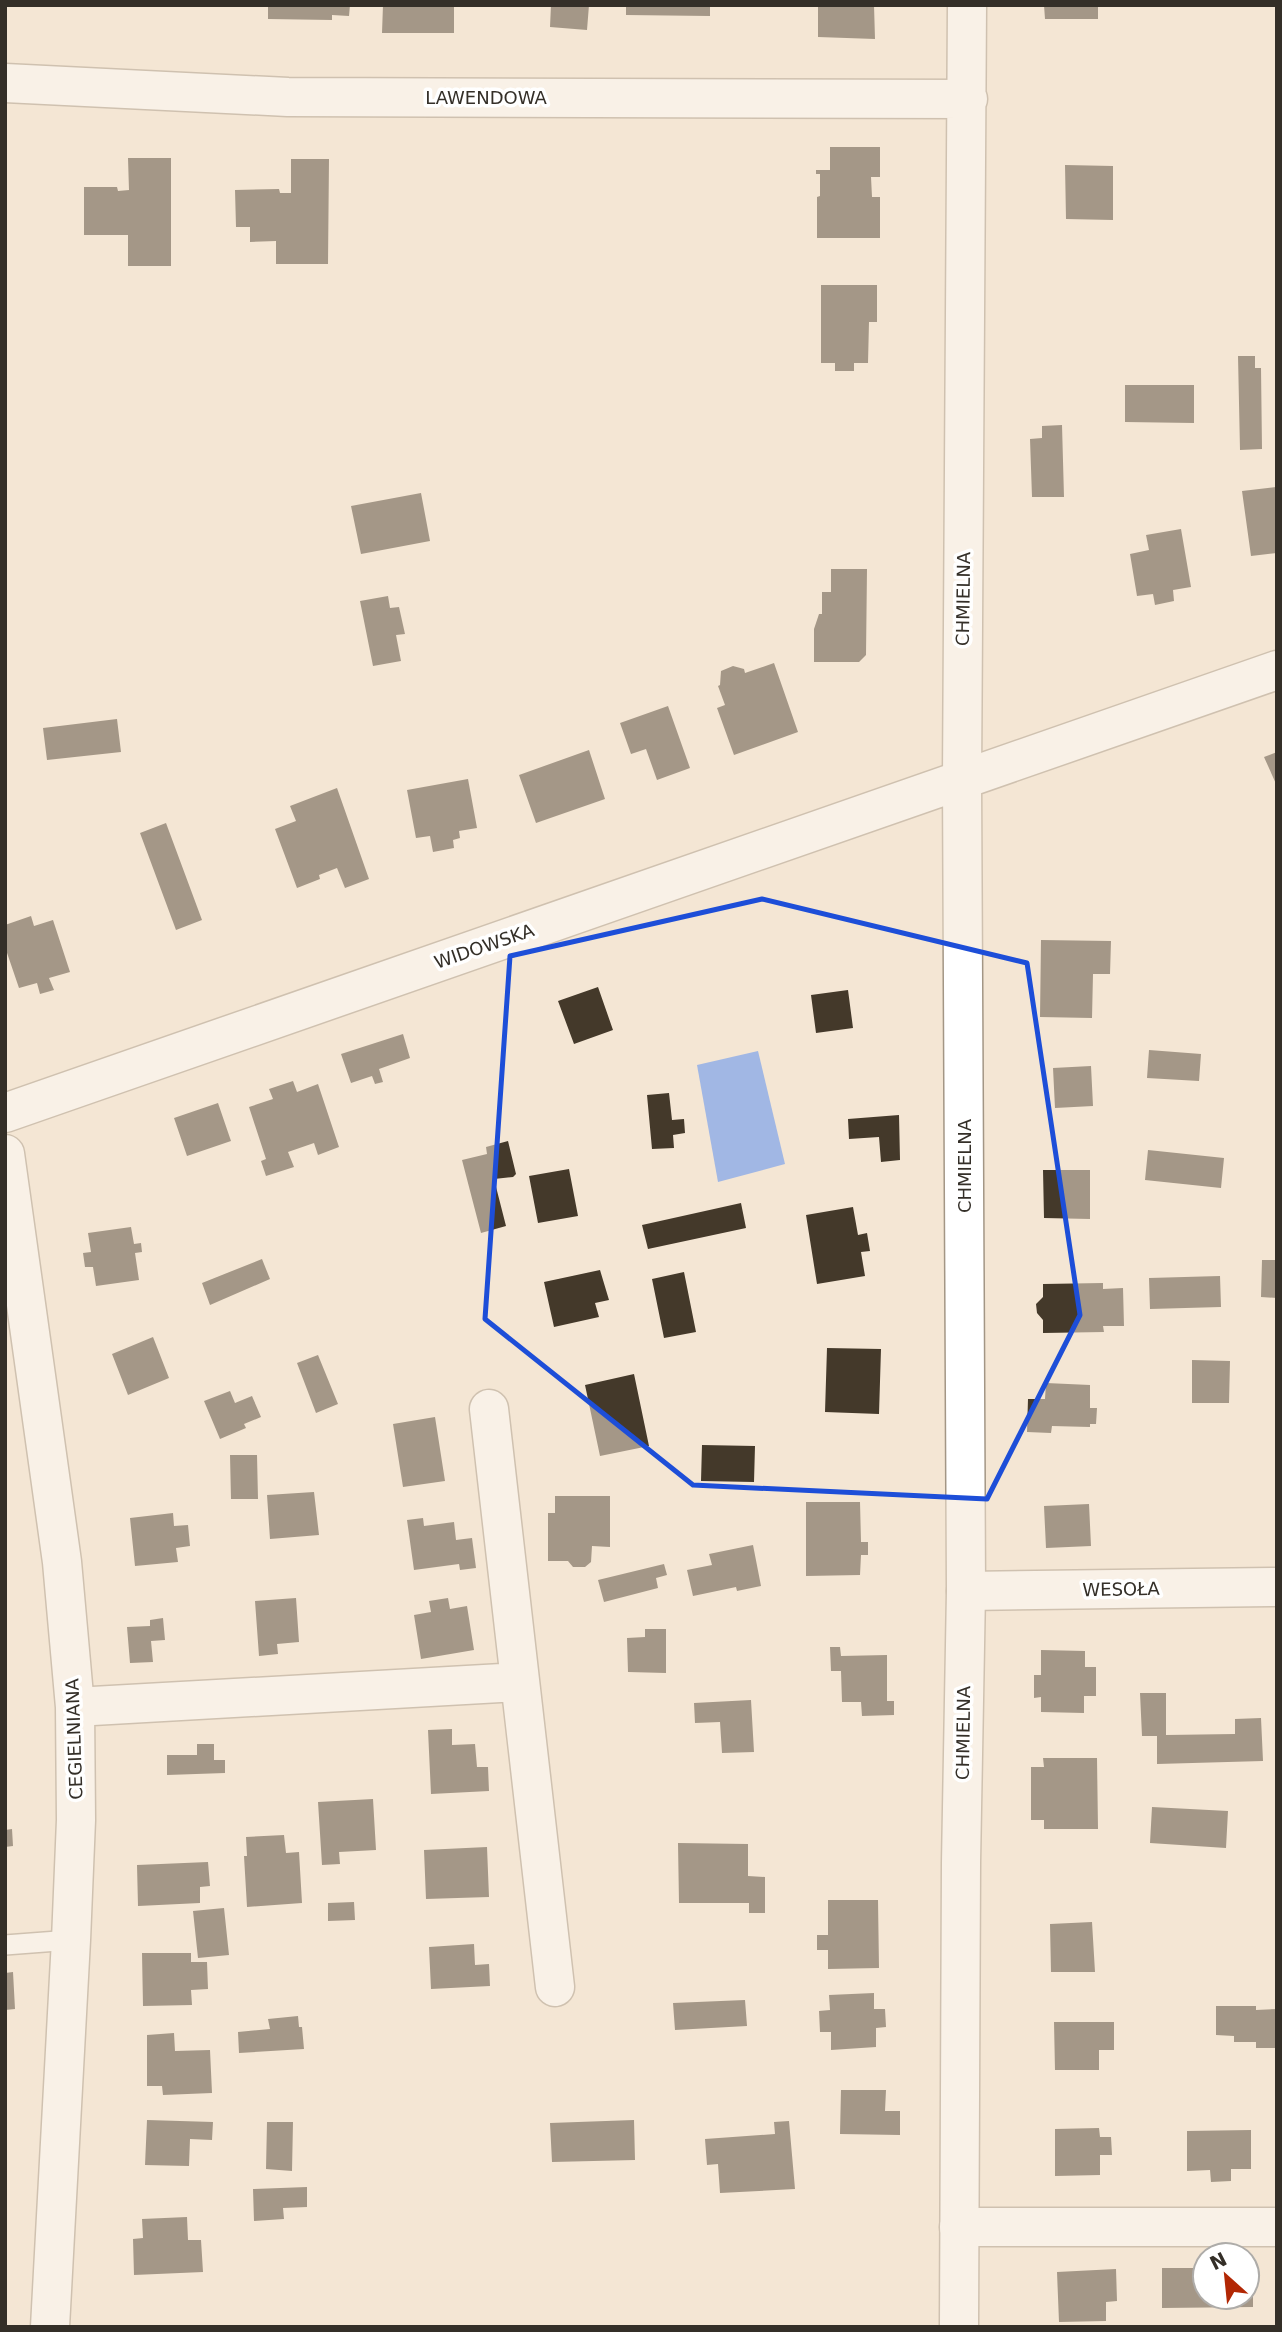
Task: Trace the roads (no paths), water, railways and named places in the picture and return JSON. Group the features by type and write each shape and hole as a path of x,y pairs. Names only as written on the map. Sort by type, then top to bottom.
{"street":[{"name":"CHMIELNA","path":"959,2327 961,1863 966,1591 962,779 967,5"},
{"name":"LAWENDOWA","path":"5,83 288,97 968,99"},
{"name":"WIDOWSKA","path":"5,1113 1277,670"},
{"name":"CEGIELNIANA","path":"5,1154 62,1562 75,1707 76,1820 50,2327"},
{"path":"489,1409 555,1987"},
{"name":"WESOŁA","path":"966,1591 1277,1587"},
{"path":"75,1707 519,1682"},
{"path":"959,2227 1277,2227"}],"lane":[{"path":"5,1945 71,1940"}],"water":[{"path":"758,1051 785,1164 718,1182 697,1065"}]}
